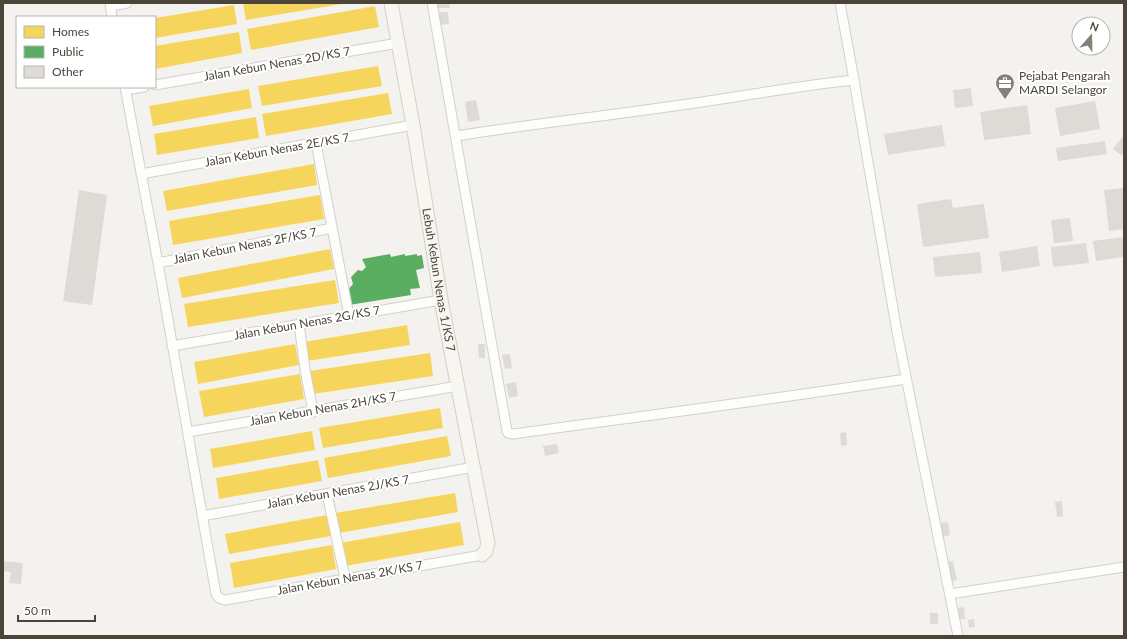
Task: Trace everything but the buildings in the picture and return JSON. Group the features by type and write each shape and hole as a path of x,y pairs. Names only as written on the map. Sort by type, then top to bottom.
{"street":[{"path":"112,16 110,5 127,3"},
{"name":"Lebuh Kebun Nenas 1/KS 7","path":"391,3 413,125 441,300 488,543 486,551 482,555"},
{"path":"432,3 508,433 513,434 654,415 906,379"},
{"path":"840,3 897,332 958,636"},
{"name":"Jalan Kebun Nenas 2D/KS 7","path":"156,85 398,43"},
{"path":"456,136 854,80"},
{"path":"125,89 158,263 202,516"},
{"name":"Jalan Kebun Nenas 2E/KS 7","path":"141,174 413,125"},
{"path":"316,143 349,316"},
{"name":"Jalan Kebun Nenas 2F/KS 7","path":"158,263 332,228"},
{"name":"Jalan Kebun Nenas 2G/KS 7","path":"172,346 441,300"},
{"path":"298,324 313,412"},
{"name":"Jalan Kebun Nenas 2H/KS 7","path":"188,432 313,412 458,386"},
{"name":"Jalan Kebun Nenas 2J/KS 7","path":"202,516 474,467"},
{"path":"327,494 345,578"},
{"name":"Jalan Kebun Nenas 2K/KS 7","path":"202,516 216,594 219,598 225,600 482,555"},
{"path":"950,594 1124,567"}],"place":[{"name":"Pejabat Pengarah MARDI Selangor","path":"1005,100"}]}
